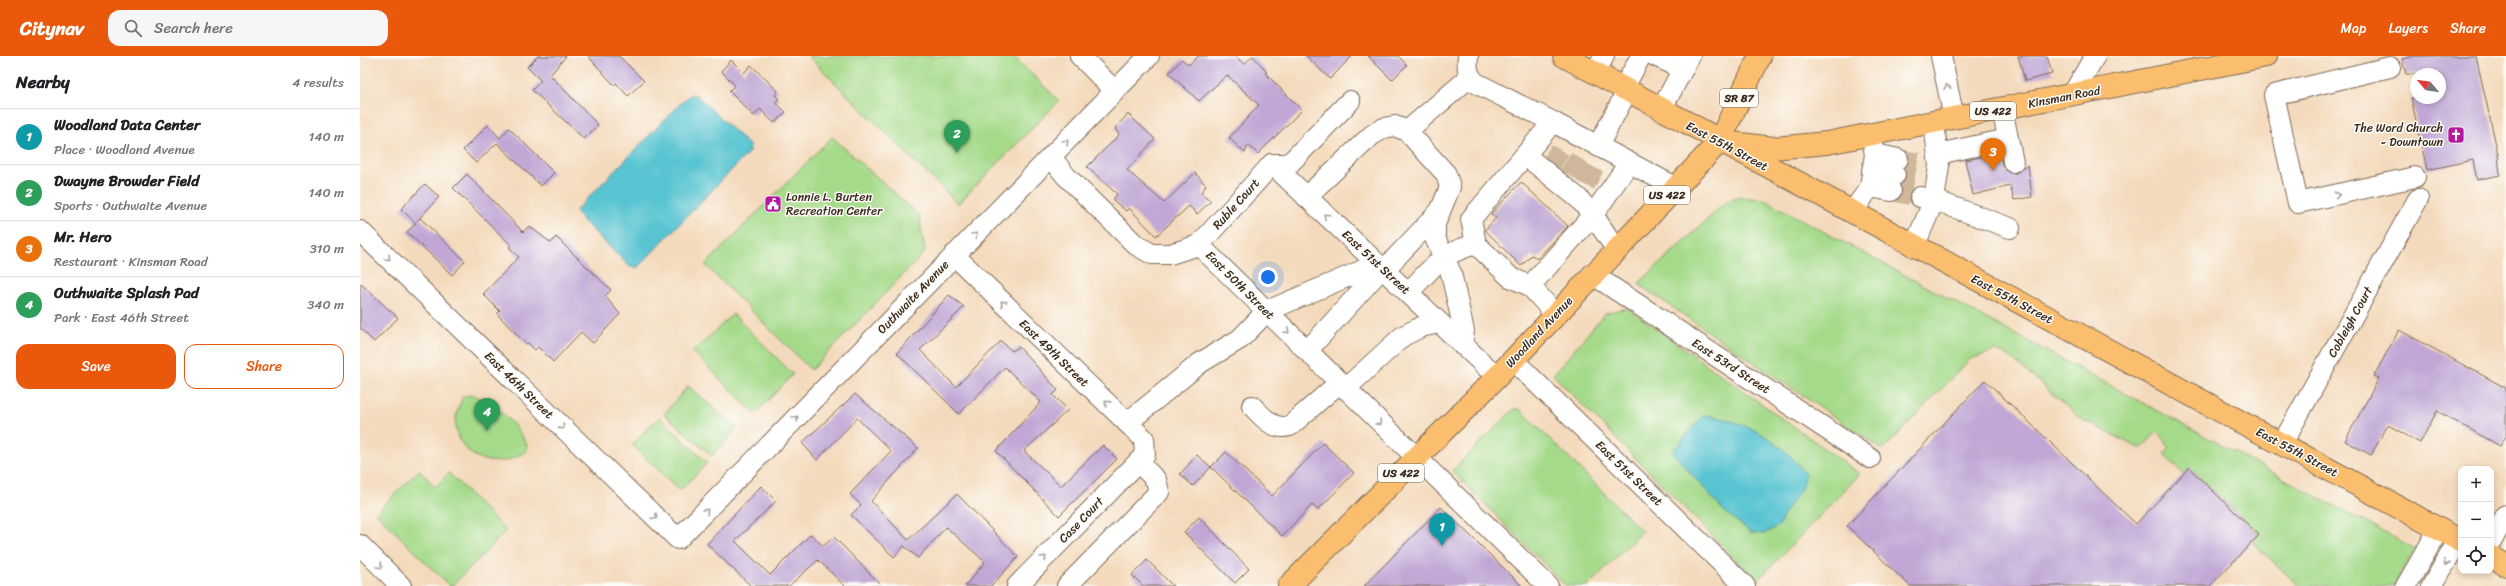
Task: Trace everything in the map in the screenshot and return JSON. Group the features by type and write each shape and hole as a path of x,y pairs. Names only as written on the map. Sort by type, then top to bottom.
{"main road":[{"name":"East 55th Street","path":"1564,56 1600,65 1625,90 1661,110 2458,539"},
{"name":"Woodland Avenue","path":"1289,586 1497,377 1592,274 1719,142 1760,56"},
{"name":"Kinsman Road","path":"1719,142 1773,148 1827,143 1872,162 1944,120 2266,56"},
{"path":"2494,559 2506,565"}],"street":[{"path":"1080,56 1116,91"},
{"name":"Outhwaite Avenue","path":"678,539 1149,56"},
{"path":"1468,56 1467,68 1470,77 1480,86 1553,122 1569,134 1595,148 1629,163 1675,187"},
{"path":"1595,148 1641,56"},
{"path":"1655,56 1686,63 1661,110"},
{"path":"1914,247 1944,120 1941,56"},
{"path":"2072,95 2095,56"},
{"path":"2390,67 2274,95 2298,203 2415,177"},
{"path":"1407,131 1470,77"},
{"path":"1272,164 1281,165 1293,161 1350,101"},
{"path":"2002,109 2013,162"},
{"path":"1553,122 1470,219 1476,244 1510,277 1530,286 1555,314"},
{"path":"1306,197 1372,135 1384,128 1395,126 1407,131 1446,174 1450,187 1435,224 1435,238 1451,273 1464,331 1462,345"},
{"path":"1931,178 2008,139"},
{"path":"1525,155 1574,186 1616,249"},
{"name":"East 50th Street","path":"1052,157 1066,176 1136,245 1152,254 1170,254 1199,245 1416,459 1548,586"},
{"path":"1872,162 1895,175 1872,162"},
{"path":"1852,213 1872,162"},
{"path":"1530,286 1593,215 1629,163"},
{"name":"East 51st Street","path":"1272,164 1497,377"},
{"name":"Ruble Court","path":"1199,245 1272,164"},
{"path":"1931,178 2010,228"},
{"name":"Cobleigh Court","path":"2282,444 2418,199"},
{"path":"1307,352 1381,267 1440,212"},
{"name":"East 46th Street","path":"360,231 678,539"},
{"path":"1408,293 1443,256 1459,248 1476,244"},
{"name":"East 49th Street","path":"954,255 1144,439 1142,458"},
{"path":"1127,423 1200,363 1240,339 1267,311 1381,267"},
{"name":"East 53rd Street","path":"1592,274 1870,458"},
{"path":"1252,406 1272,425 1284,428 1290,426 1403,336 1421,327 1439,323"},
{"name":"East 51st Street","path":"1513,360 1745,586"},
{"path":"1067,586 1159,492 1156,480 1142,458"},
{"name":"Case Court","path":"1027,583 1142,458"},
{"path":"2493,538 2506,515"},
{"path":"2406,586 2439,529"},
{"path":"2432,586 2458,543"},
{"path":"360,545 401,586"}],"green space":[{"path":"808,56 1013,56 1059,101 958,204"},
{"path":"832,137 919,215 925,252 811,370 705,265"},
{"path":"1741,197 1763,199 2415,549 2394,586 2299,586 2252,542 2259,534 2190,468 2183,474 2164,454 2170,447 2157,432 2141,449 2081,419 2009,356 1995,351 1970,359 1883,450 1638,284 1727,201"},
{"path":"1627,308 1860,474 1757,581 1553,375 1605,313"},
{"path":"733,314 793,374 755,414 693,352"},
{"path":"688,386 737,428 712,456 664,414"},
{"path":"473,395 490,403 506,417 520,433 528,449 519,456 497,462 476,457 467,450 460,441 456,429 456,420 457,412 463,396"},
{"path":"1514,409 1520,409 1642,531 1588,586 1566,586 1452,471"},
{"path":"659,417 707,463 680,491 632,445"},
{"path":"419,470 435,487 449,473 506,531 452,586 449,586 376,513"}],"water":[{"path":"689,95 696,95 750,146 749,152 637,268 630,267 576,214 577,209"},
{"path":"1704,415 1748,427 1761,434 1786,452 1805,475 1801,489 1784,513 1780,525 1764,534 1751,533 1723,510 1672,452"}],"building":[{"path":"538,56 566,56 550,75 598,125 584,139 532,90 541,81 527,67"},
{"path":"588,56 619,56 644,81 628,96 616,83 614,85"},
{"path":"1198,56 1235,56 1244,64 1253,56 1267,72 1265,73 1302,110 1258,154 1248,145 1245,153 1229,138 1259,105 1227,75 1199,101 1169,73 1182,59 1189,65"},
{"path":"1306,56 1352,56 1330,79"},
{"path":"1368,56 1398,56 1407,65 1392,80"},
{"path":"2018,56 2047,56 2052,74 2025,81"},
{"name":"The Word Church - Downtown","path":"2415,56 2476,56 2498,154 2500,175 2477,180 2473,160 2427,170 2412,104 2446,104 2446,68 2410,68 2410,74 2406,74 2402,59"},
{"path":"731,60 744,73 751,65 778,91 775,95 779,99 775,102 786,112 774,123 760,109 754,116 729,91 735,85 721,71"},
{"path":"1128,114 1155,139 1127,170 1164,203 1195,173 1206,185 1201,193 1211,201 1197,214 1189,206 1156,236 1129,208 1126,211 1113,200 1117,194 1087,167 1119,135 1115,128"},
{"path":"488,125 500,138 509,128 554,173 541,186 497,143 476,163 463,150"},
{"path":"2000,154 2002,165 2009,173 2016,173 2028,165 2032,197 2014,200 2010,186 1973,195 1965,160"},
{"path":"467,174 523,232 529,226 551,243 556,237 611,290 605,296 620,314 593,343 581,332 553,362 538,347 535,350 528,343 526,344 497,314 500,311 483,294 519,257 509,247 511,245 453,188"},
{"path":"1521,182 1568,226 1537,259 1532,255 1521,266 1485,230 1496,218 1491,214"},
{"path":"425,184 439,197 417,221 420,218 465,261 452,275 407,232 416,223 401,209"},
{"path":"360,283 398,318 374,342 360,328"},
{"path":"949,295 964,307 920,350 956,387 1001,341 1012,351 1019,347 1058,390 1053,395 1068,410 1024,451 1061,486 1103,445 1117,459 1059,516 996,451 1041,402 1005,367 959,414 897,353"},
{"path":"2399,330 2506,388 2506,436 2500,446 2437,411 2420,443 2388,425 2371,455 2345,441 2379,378 2374,376"},
{"path":"1985,380 2136,524 2189,468 2259,535 2210,586 1910,586 1847,526"},
{"path":"855,394 918,448 871,501 908,540 957,494 1018,557 991,586 965,586 985,562 946,527 918,558 904,546 894,557 851,515 861,505 850,494 891,451 857,418 817,460 802,443"},
{"path":"1323,443 1354,473 1318,510 1312,505 1282,536 1211,467 1226,452 1272,496"},
{"path":"1197,455 1211,467 1193,486 1180,474"},
{"path":"761,486 776,501 735,541 770,575 811,534 823,546 834,537 882,586 845,586 818,560 789,586 751,586 707,544"},
{"path":"1441,507 1522,586 1364,586"},
{"path":"1199,517 1249,569 1235,583 1184,532"},
{"path":"1147,560 1173,586 1143,586 1132,575"}],"tunnel":[{"path":"1550,167 1567,137"},
{"path":"1569,175 1585,148"},
{"path":"1585,185 1600,156"},
{"path":"1898,159 1926,164"},
{"path":"1895,175 1923,180"},
{"path":"1891,191 1920,197"}],"place":[{"name":"The Word Church - Downtown","path":"2456,135"},
{"name":"Dwayne Browder Field","path":"957,153"},
{"name":"Mr. Hero","path":"1993,171"},
{"name":"Lonnie L. Burten Recreation Center","path":"773,204"},
{"name":"Outhwaite Splash Pad","path":"487,431"},
{"name":"Woodland Data Center","path":"1442,546"}]}
